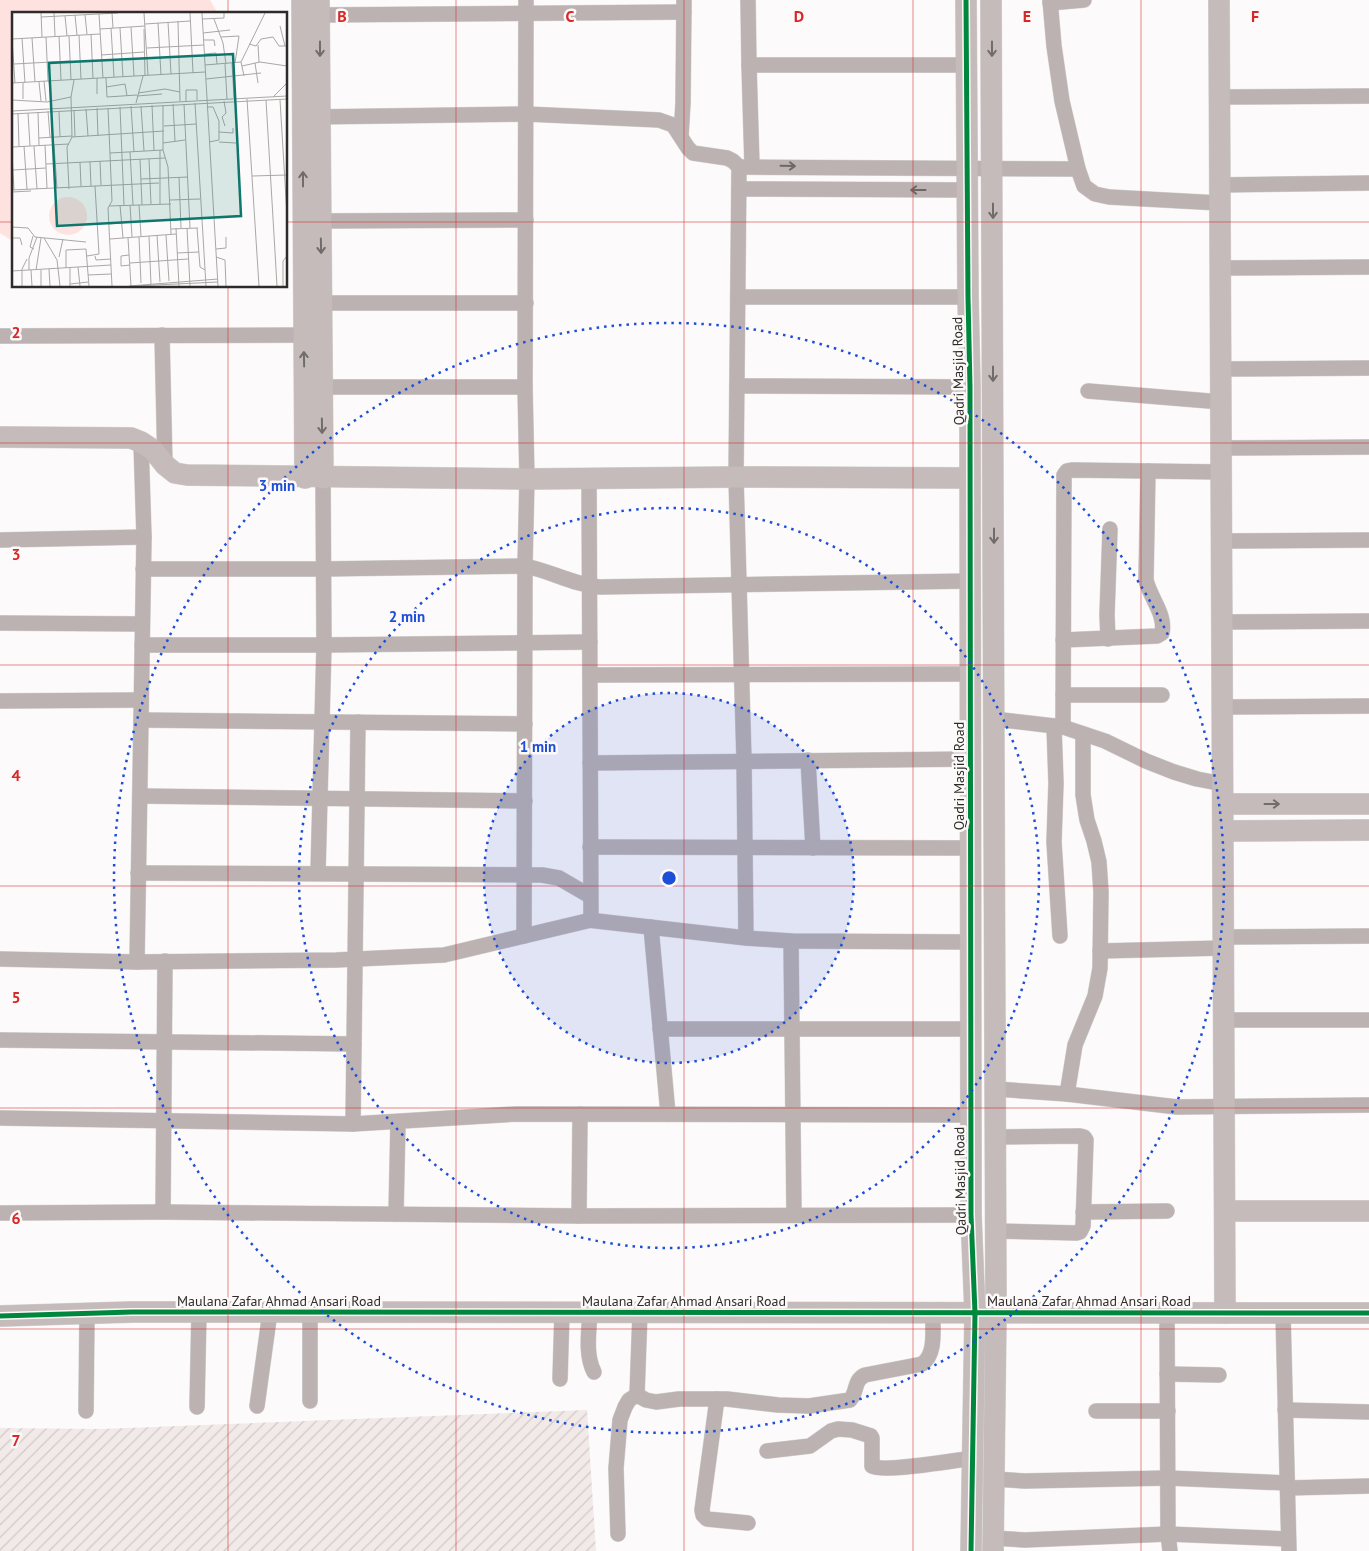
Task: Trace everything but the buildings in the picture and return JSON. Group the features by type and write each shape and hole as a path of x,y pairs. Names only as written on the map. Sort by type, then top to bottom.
{"street":[{"path":"302,0 321,221 322,303 312,335 322,387 314,478"},
{"path":"746,938 744,760 736,477 739,189 746,166 749,66 748,0"},
{"name":"Qadri Masjid Road","path":"966,0 970,387 971,1215 975,1313 971,1551"},
{"path":"991,0 996,1089 993,1545 1025,1540 1111,1544 1168,1534 1288,1545 1283,1313"},
{"path":"1084,0 1050,2 1062,101 1078,170 1084,186 1095,194 1109,197 1219,194 1369,183"},
{"path":"1219,0 1225,1313"},
{"path":"318,873 324,645 323,569 314,478 311,116 320,8 684,6 681,136"},
{"path":"524,936 527,479 525,387 526,7"},
{"path":"749,66 966,65"},
{"path":"1219,97 1369,96"},
{"path":"311,116 526,114 659,120 673,125 693,153 726,158 746,166 1078,170"},
{"path":"739,189 967,190"},
{"path":"321,221 526,220"},
{"path":"1220,268 1369,267"},
{"path":"738,297 968,297"},
{"path":"322,303 526,303"},
{"path":"162,335 165,465"},
{"path":"0,336 312,335"},
{"path":"1221,369 1369,368"},
{"path":"737,386 970,387"},
{"path":"322,387 525,387"},
{"path":"1088,391 1221,402"},
{"path":"0,437 131,438 153,450 165,465 175,473 187,475 314,478 527,479 736,477 970,478"},
{"path":"137,962 144,537 141,442"},
{"path":"1221,448 1369,447"},
{"path":"1060,936 1055,851 1058,727 1063,695 1064,474 1067,471 1073,470 1221,472"},
{"path":"1063,640 1108,639 1157,636 1162,634 1163,624 1158,608 1148,590 1146,580 1148,471"},
{"path":"588,920 591,920 589,479"},
{"path":"1108,639 1110,529"},
{"path":"0,540 144,537"},
{"path":"1221,541 1369,540"},
{"path":"143,569 525,566 589,586 970,581"},
{"path":"1222,622 1369,621"},
{"path":"0,623 142,624"},
{"path":"142,646 590,642"},
{"path":"590,676 970,674"},
{"path":"1063,695 1162,695"},
{"path":"0,701 141,700"},
{"path":"1222,708 1369,706"},
{"path":"994,719 1058,727 1105,741 1174,772 1197,779 1223,794 1369,804"},
{"path":"141,720 525,724"},
{"path":"353,1124 358,722"},
{"path":"1067,1094 1075,1045 1095,996 1100,968 1101,892 1094,840 1087,820 1083,795 1083,734"},
{"path":"590,763 970,759"},
{"path":"808,760 812,848"},
{"path":"140,796 525,801"},
{"path":"1224,832 1369,830"},
{"path":"590,847 970,848"},
{"path":"138,872 542,875 559,878 590,896"},
{"path":"0,958 137,962 355,959 444,955 588,920 746,938 791,941 970,942"},
{"path":"651,928 668,1114"},
{"path":"1100,952 1223,942 1369,936"},
{"path":"791,941 794,1215"},
{"path":"163,1212 166,961"},
{"path":"1224,1020 1369,1020"},
{"path":"660,1029 970,1029"},
{"path":"0,1040 354,1044"},
{"path":"996,1089 1067,1094 1177,1106 1369,1105"},
{"path":"0,1118 353,1124 516,1114 971,1115"},
{"path":"579,1216 580,1114"},
{"path":"396,1214 398,1122"},
{"path":"996,1137 1080,1136 1086,1140 1082,1230 1076,1233 996,1231"},
{"path":"1083,1212 1168,1211"},
{"path":"1225,1211 1369,1211"},
{"path":"0,1213 163,1212 579,1216 971,1215"},
{"path":"196,1407 199,1312"},
{"name":"Maulana Zafar Ahmad Ansari Road","path":"0,1316 199,1312 1369,1312"},
{"path":"257,1406 270,1312"},
{"path":"310,1312 310,1401"},
{"path":"560,1380 562,1312"},
{"path":"590,1312 589,1351 591,1366 594,1372"},
{"path":"637,1395 640,1312"},
{"path":"637,1395 646,1400 656,1402 680,1399 717,1399 809,1406 850,1400 854,1397 856,1382 860,1378 922,1364 928,1360 932,1351 933,1312"},
{"path":"1167,1313 1168,1534 1170,1551"},
{"path":"86,1410 87,1314"},
{"path":"1167,1374 1219,1374"},
{"path":"618,1534 616,1468 620,1420 629,1400 637,1395"},
{"path":"717,1399 702,1510 703,1515 706,1519 748,1523"},
{"path":"1285,1410 1369,1412"},
{"path":"1096,1411 1168,1411"},
{"path":"766,1451 810,1446 831,1431 843,1429 871,1436 872,1466 877,1468 898,1468 974,1458"},
{"path":"993,1479 1025,1481 1168,1478 1287,1486 1369,1486"}],"shaded area":[{"path":"0,0 210,0 217,12 12,12 12,241 0,233"},
{"path":"587,1410 596,1551 0,1551 0,1428 101,1429"}],"cycle path":[{"path":"966,0 970,387 971,1215 975,1313 971,1551"},
{"path":"0,1316 132,1312 1369,1313"}]}
